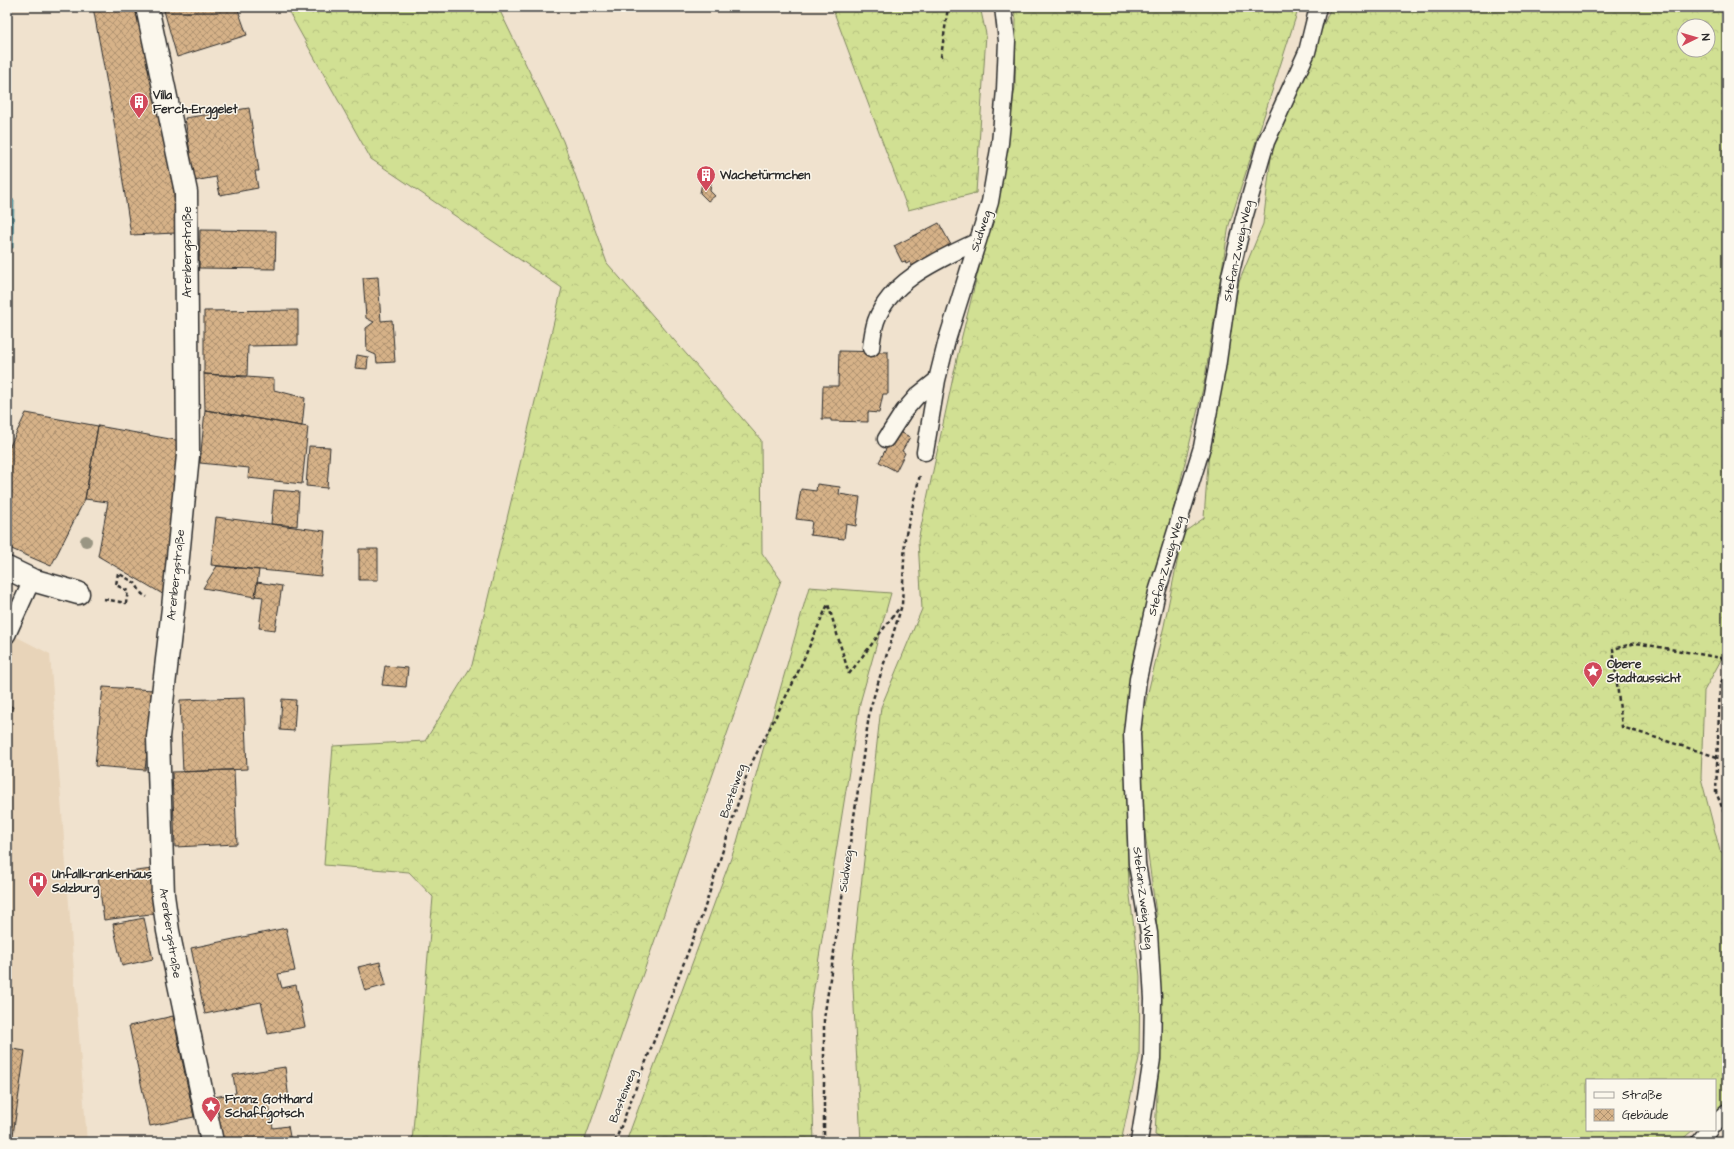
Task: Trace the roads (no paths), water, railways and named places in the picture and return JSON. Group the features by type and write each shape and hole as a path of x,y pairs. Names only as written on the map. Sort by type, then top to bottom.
{"street":[{"name":"Arenbergstraße","path":"147,7 186,192 188,455 173,608 158,737 162,895 169,938 212,1142"},
{"path":"7,568 32,580 78,593"}],"lane":[{"name":"Südweg","path":"926,452 938,380 947,340 990,202 1000,143 1007,41 1003,7"},
{"name":"Stefan-Zweig-Weg","path":"1139,1142 1152,1059 1153,999 1149,933 1137,864 1132,733 1138,679 1157,592 1202,447 1217,368 1230,276 1244,218 1266,142 1307,52 1318,7"},
{"path":"871,348 875,323 885,304 894,294 919,272 978,241"},
{"path":"886,439 904,411 917,396 938,380"},
{"path":"7,635 32,580"},
{"path":"1716,1123 1727,1112"},
{"path":"1699,1142 1708,1131"}],"water":[{"path":"7,199 14,200 13,248 7,248"}],"place":[{"name":"Villa Ferch-Erggelet","path":"139,119"},
{"name":"Wachetürmchen","path":"706,192"},
{"name":"Obere Stadtaussicht","path":"1593,688"},
{"name":"Unfallkrankenhaus Salzburg","path":"38,898"},
{"name":"Franz Gotthard Schaffgotsch","path":"211,1123"}]}
